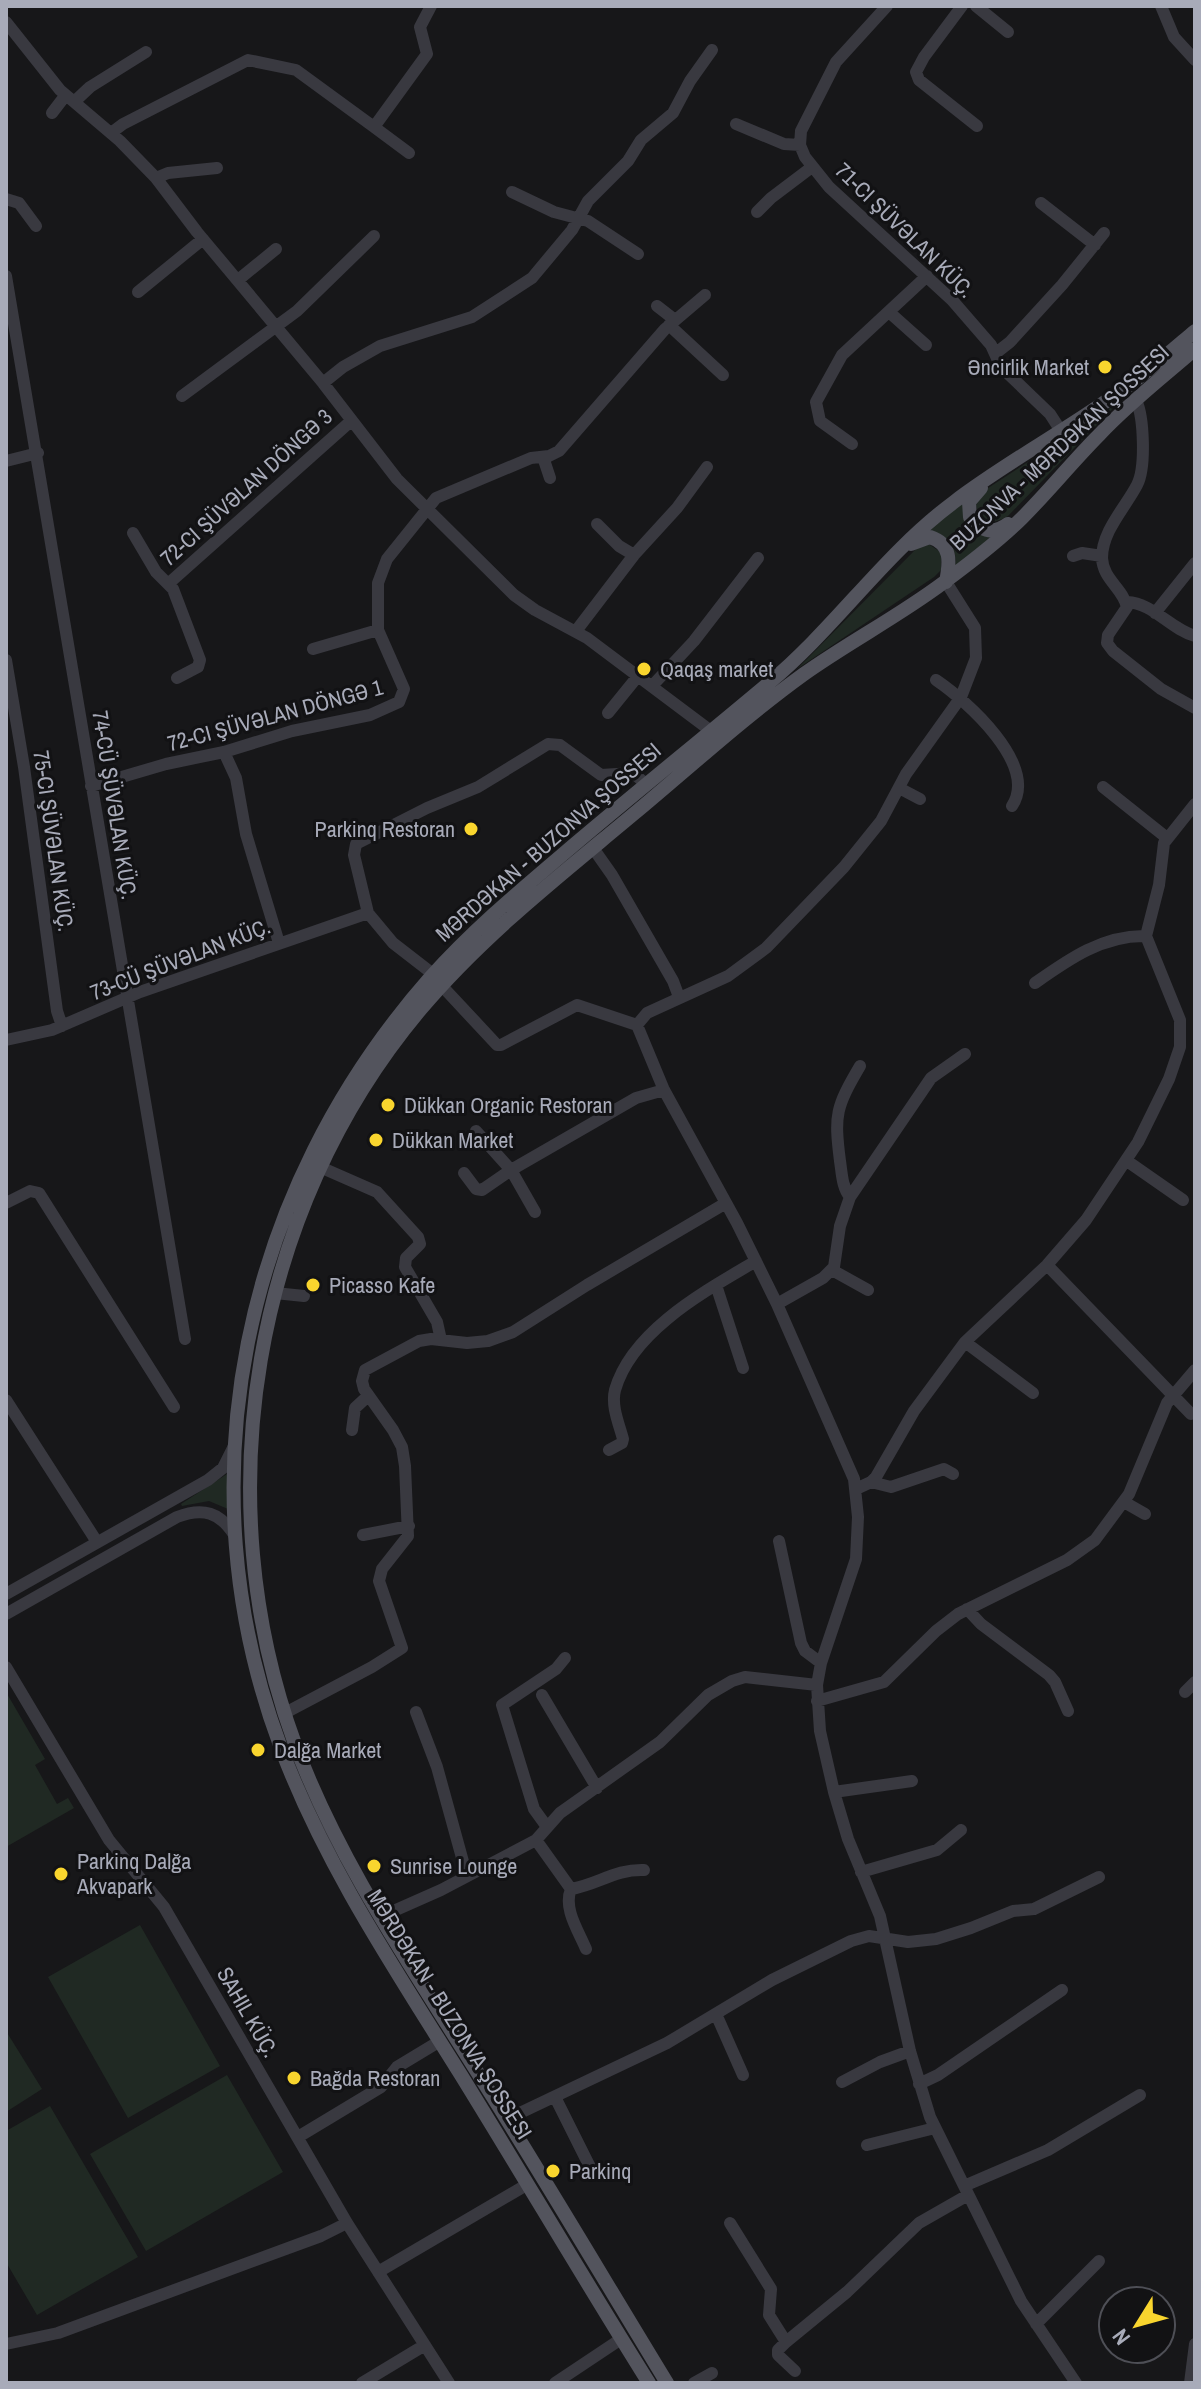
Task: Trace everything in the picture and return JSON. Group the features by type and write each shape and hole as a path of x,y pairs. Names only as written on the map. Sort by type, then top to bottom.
{"main road":[{"name":"MƏRDƏKAN - BUZONVA ŞOSSESI","path":"649,2383 339,1873 315,1828 287,1762 249,1639 235,1536 234,1446 244,1356 259,1290 297,1181 323,1129 368,1056 507,902 797,658 891,557 947,507 1130,384 1195,331"},
{"name":"BUZONVA - MƏRDƏKAN ŞOSSESI","path":"667,2383 380,1917 329,1822 285,1713 262,1624 253,1565 250,1490 250,1448 260,1360 275,1293 291,1242 335,1136 379,1064 438,980 799,678 946,582 1010,530 1099,434 1195,349"},
{"path":"1011,462 975,493 969,502 970,517 984,530 994,531 1003,528 1039,500"},
{"path":"891,557 923,537 938,540 949,556 946,582"}],"street":[{"path":"374,127 427,54 420,27 431,6"},
{"path":"736,124 784,144 800,145 801,131 840,56 887,6"},
{"path":"962,6 916,72 919,80 977,126"},
{"path":"976,6 1008,32"},
{"path":"1161,6 1170,31 1195,60"},
{"path":"6,22 70,99 111,133 156,178 323,383 384,464 427,508 514,595 535,610 576,631 711,731"},
{"path":"323,383 343,367 380,346 472,317 532,278 578,219 588,201 628,161 636,146 673,113 712,50"},
{"path":"52,113 146,52"},
{"path":"111,133 248,60 296,70 409,153"},
{"name":"71-CI ŞÜVƏLAN KÜÇ.","path":"800,145 812,167 829,187 961,311 996,353 1001,367 1050,414 1061,431"},
{"path":"757,212 812,167"},
{"path":"156,178 168,173 217,168"},
{"path":"512,192 554,212 599,227 638,254"},
{"path":"6,199 19,203 36,226"},
{"path":"1041,203 1095,245"},
{"path":"996,353 1010,342 1104,233"},
{"path":"182,396 277,327 374,236"},
{"path":"138,292 203,239"},
{"path":"238,280 276,249"},
{"name":"74-CÜ ŞÜVƏLAN KÜÇ.","path":"6,276 185,1339"},
{"path":"852,444 820,421 816,402 842,355 927,276"},
{"path":"427,508 446,493 531,458 559,451 672,323 705,295"},
{"path":"657,306 723,375"},
{"path":"889,312 926,345"},
{"path":"1136,400 1143,419 1140,480 1116,518 1102,556 1107,576 1127,602 1142,605 1181,631 1195,636"},
{"name":"72-CI ŞÜVƏLAN DÖNGƏ 3","path":"168,584 351,421"},
{"path":"6,461 38,453"},
{"path":"543,457 550,478"},
{"path":"576,631 634,555 663,526 707,467"},
{"name":"72-CI ŞÜVƏLAN DÖNGƏ 1","path":"91,786 292,731 370,715 399,702 404,689 378,630 378,583 382,570 427,508"},
{"path":"597,524 619,546 634,555"},
{"path":"133,533 156,572 177,598 201,664 177,678"},
{"path":"1073,556 1082,553 1102,556"},
{"path":"652,686 694,641 758,558"},
{"path":"1155,613 1195,563"},
{"path":"637,1025 647,1013 728,976 776,940 866,840 890,807 906,774 961,697 976,658 978,638 972,620 946,582"},
{"path":"1127,602 1126,611 1106,639 1109,647 1161,689 1195,708"},
{"path":"313,649 378,630"},
{"name":"75-CI ŞÜVƏLAN KÜÇ.","path":"6,660 57,1011 62,1026"},
{"path":"608,713 638,676"},
{"path":"936,680 961,697 1012,762 1018,774 1019,787 1012,806"},
{"path":"646,784 633,773 601,775 560,745 548,744 478,787 427,808 356,844 354,855 368,913 393,943 438,980 497,1045 577,1005 637,1025 664,1090 777,1304 849,1466 856,1489 856,1559 821,1663 817,1685 820,1731 834,1792 861,1872 876,1905 910,2051 935,2128 1021,2301 1076,2383"},
{"path":"224,752 236,778 246,834 279,943"},
{"path":"1103,787 1167,838"},
{"path":"899,788 920,799"},
{"path":"856,1489 871,1482 914,1411 965,1342 1047,1265 1081,1226 1127,1161 1169,1079 1181,1037 1178,1014 1146,936 1167,838 1195,804"},
{"path":"593,848 627,901 679,997"},
{"name":"73-CÜ ŞÜVƏLAN KÜÇ.","path":"6,1040 62,1026 127,998 368,913"},
{"path":"1035,983 1082,952 1122,936 1146,936"},
{"path":"777,1304 832,1270 840,1226 850,1197 931,1078 965,1054"},
{"path":"850,1197 844,1187 836,1116 843,1095 860,1066"},
{"path":"464,1173 479,1191 636,1098 664,1090"},
{"path":"476,1131 511,1170 535,1212"},
{"path":"1127,1161 1183,1200"},
{"path":"320,1167 377,1192 418,1237 420,1244 406,1258 405,1267 437,1322 441,1340"},
{"path":"6,1203 30,1191 39,1193 174,1407"},
{"path":"285,1713 400,1651 402,1643 383,1599 379,1575 406,1541 409,1526 405,1466 402,1447 364,1389 362,1375 371,1365 419,1341 488,1341 513,1332 726,1203"},
{"path":"609,1450 622,1443 623,1439 614,1401 615,1390 628,1362 672,1315 756,1261"},
{"path":"1047,1265 1191,1414"},
{"path":"832,1270 868,1290"},
{"path":"716,1285 743,1368"},
{"path":"275,1293 304,1296"},
{"path":"965,1342 1033,1393"},
{"path":"817,1701 884,1682 936,1631 967,1609 1078,1553 1095,1540 1124,1502 1173,1394 1193,1377"},
{"path":"352,1430 355,1408 368,1396"},
{"path":"6,1400 97,1542"},
{"path":"6,1594 208,1480 223,1468 234,1446"},
{"path":"871,1482 891,1487 944,1469 953,1474"},
{"path":"1124,1502 1145,1514"},
{"path":"6,1614 191,1512 207,1511 216,1515 228,1524 235,1536"},
{"path":"363,1535 409,1526"},
{"path":"779,1541 801,1643 805,1651 821,1663"},
{"path":"967,1609 981,1624 1049,1675 1068,1711"},
{"path":"547,1827 534,1809 502,1705 556,1669 565,1658"},
{"name":"SAHIL KÜÇ.","path":"6,1667 109,1840 164,1907 347,2223 449,2383"},
{"path":"380,1917 536,1840 560,1813 660,1742 713,1691 745,1677 817,1685"},
{"path":"1185,1692 1195,1682"},
{"path":"542,1695 597,1788"},
{"path":"416,1712 437,1767 467,1876"},
{"path":"834,1792 912,1781"},
{"path":"861,1872 937,1850 961,1830"},
{"path":"536,1840 571,1889"},
{"path":"571,1889 585,1887 619,1871 644,1870"},
{"path":"507,2119 667,2043 772,1980 851,1941 869,1936 908,1942 936,1939 1013,1911 1034,1909 1099,1877"},
{"path":"571,1889 567,1898 568,1907 586,1949"},
{"path":"919,2084 938,2075 1062,1990"},
{"path":"716,2014 743,2075"},
{"path":"298,2137 381,2087 397,2067 440,2041"},
{"path":"842,2082 880,2062 910,2051"},
{"path":"795,2371 778,2355 778,2350 847,2292 919,2223 966,2191 1048,2150 1140,2095"},
{"path":"555,2097 591,2169"},
{"path":"867,2145 935,2128"},
{"path":"378,2272 528,2184"},
{"path":"6,2344 58,2333 321,2236 347,2223"},
{"path":"730,2223 771,2289 769,2315 786,2342"},
{"path":"1036,2324 1099,2261"},
{"path":"555,2383 621,2339"},
{"path":"1190,2383 1195,2344"},
{"path":"362,2383 425,2345"},
{"path":"694,2383 712,2373"}],"shaded area":[{"path":"1118,403 1008,516 992,522 980,516 976,505 985,490"},
{"path":"965,501 969,526 978,534 993,536 955,566 955,553 950,542 928,530"},
{"path":"930,545 942,553 941,570 934,577 797,669 915,550"},
{"path":"227,1474 228,1509 209,1501 182,1506 181,1504"},
{"path":"6,1692 45,1759 35,1765 57,1804 68,1798 74,1808 6,1847"},
{"path":"140,1925 220,2066 128,2118 48,1977"},
{"path":"6,2031 42,2089 6,2112"},
{"path":"227,2075 283,2172 146,2251 90,2154"},
{"path":"50,2106 138,2257 37,2315 6,2262 6,2131"}],"place":[{"name":"Əncirlik Market","path":"1105,367"},
{"name":"Qaqaş market","path":"644,669"},
{"name":"Parkinq Restoran","path":"471,829"},
{"name":"Dükkan Organic Restoran","path":"388,1105"},
{"name":"Dükkan Market","path":"376,1140"},
{"name":"Picasso Kafe","path":"313,1285"},
{"name":"Dalğa Market","path":"258,1750"},
{"name":"Sunrise Lounge","path":"374,1866"},
{"name":"Parkinq Dalğa Akvapark","path":"61,1874"},
{"name":"Bağda Restoran","path":"294,2078"},
{"name":"Parkinq","path":"553,2171"}]}
